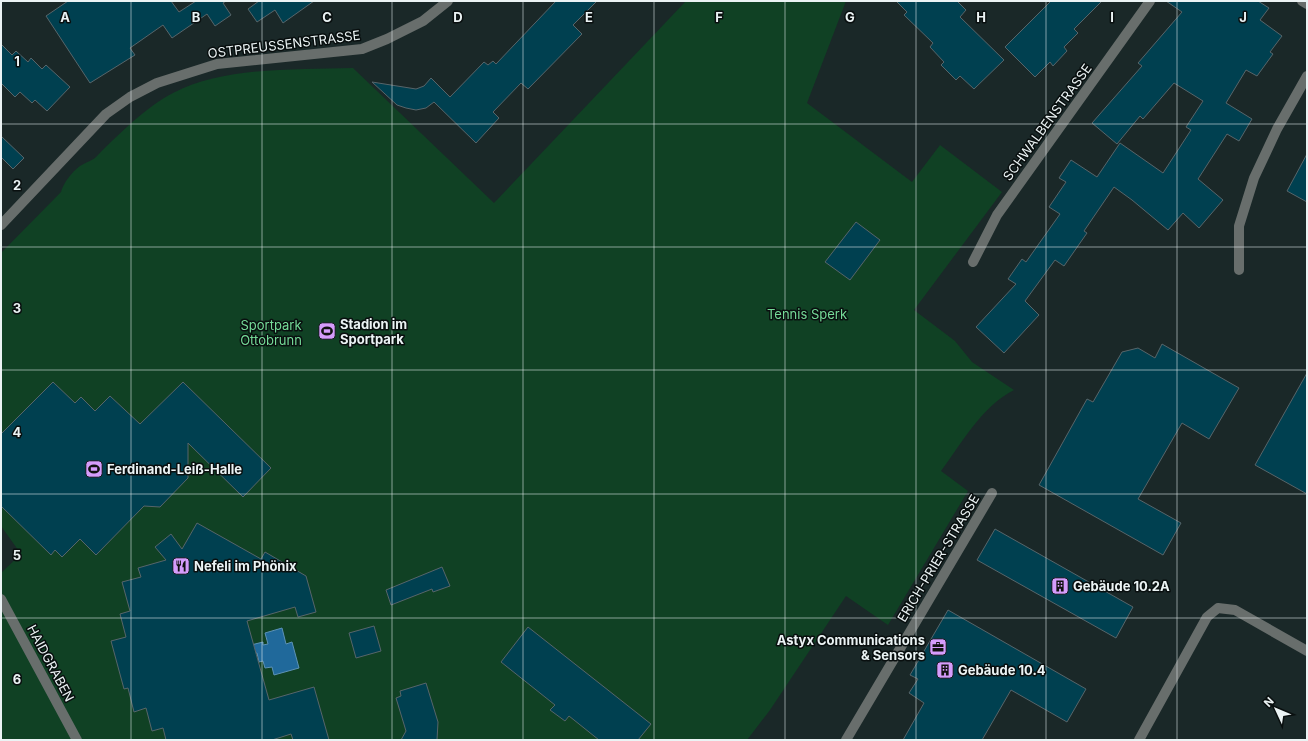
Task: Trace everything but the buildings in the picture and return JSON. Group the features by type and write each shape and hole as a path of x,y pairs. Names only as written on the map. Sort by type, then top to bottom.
{"street":[{"name":"OSTPREUSSENSTRASSE","path":"1,224 106,114 130,96 157,83 217,64 362,49 387,39 423,21 448,1"},
{"name":"SCHWALBENSTRASSE","path":"973,262 997,215 1150,1"},
{"path":"1302,1 1307,4"},
{"path":"1239,270 1239,226 1254,178 1277,129 1307,76"},
{"name":"ERICH-PRIER-STRASSE","path":"846,740 992,493"},
{"name":"HAIDGRABEN","path":"1,599 77,740"},
{"path":"1139,740 1207,617 1218,608 1235,610 1307,651"}],"green space":[{"name":"Sportpark Ottobrunn","path":"686,1 846,1 807,103 912,182 940,145 1002,192 914,310 955,341 972,362 1014,390 992,405 982,415 941,471 968,491 888,625 846,596 770,710 747,740 1,740 1,573 21,554 1,526 1,253 61,192 68,178 80,166 96,157 124,129 143,113 173,93 193,84 215,78 261,71 353,68 494,203"}],"water":[{"path":"282,628 286,644 292,642 299,668 274,675 272,667 265,668 263,661 259,662 257,653 249,655 247,646 263,642 263,645 268,644 265,633"}],"place":[{"name":"Stadion im Sportpark","path":"327,331"},
{"name":"Ferdinand-Leiß-Halle","path":"94,469"},
{"name":"Nefeli im Phönix","path":"181,566"},
{"name":"Gebäude 10.2A","path":"1060,586"},
{"name":"Astyx Communications & Sensors","path":"938,647"},
{"name":"Gebäude 10.4","path":"945,670"}],"park label":[{"name":"Tennis Sperk","path":"807,314"}]}
